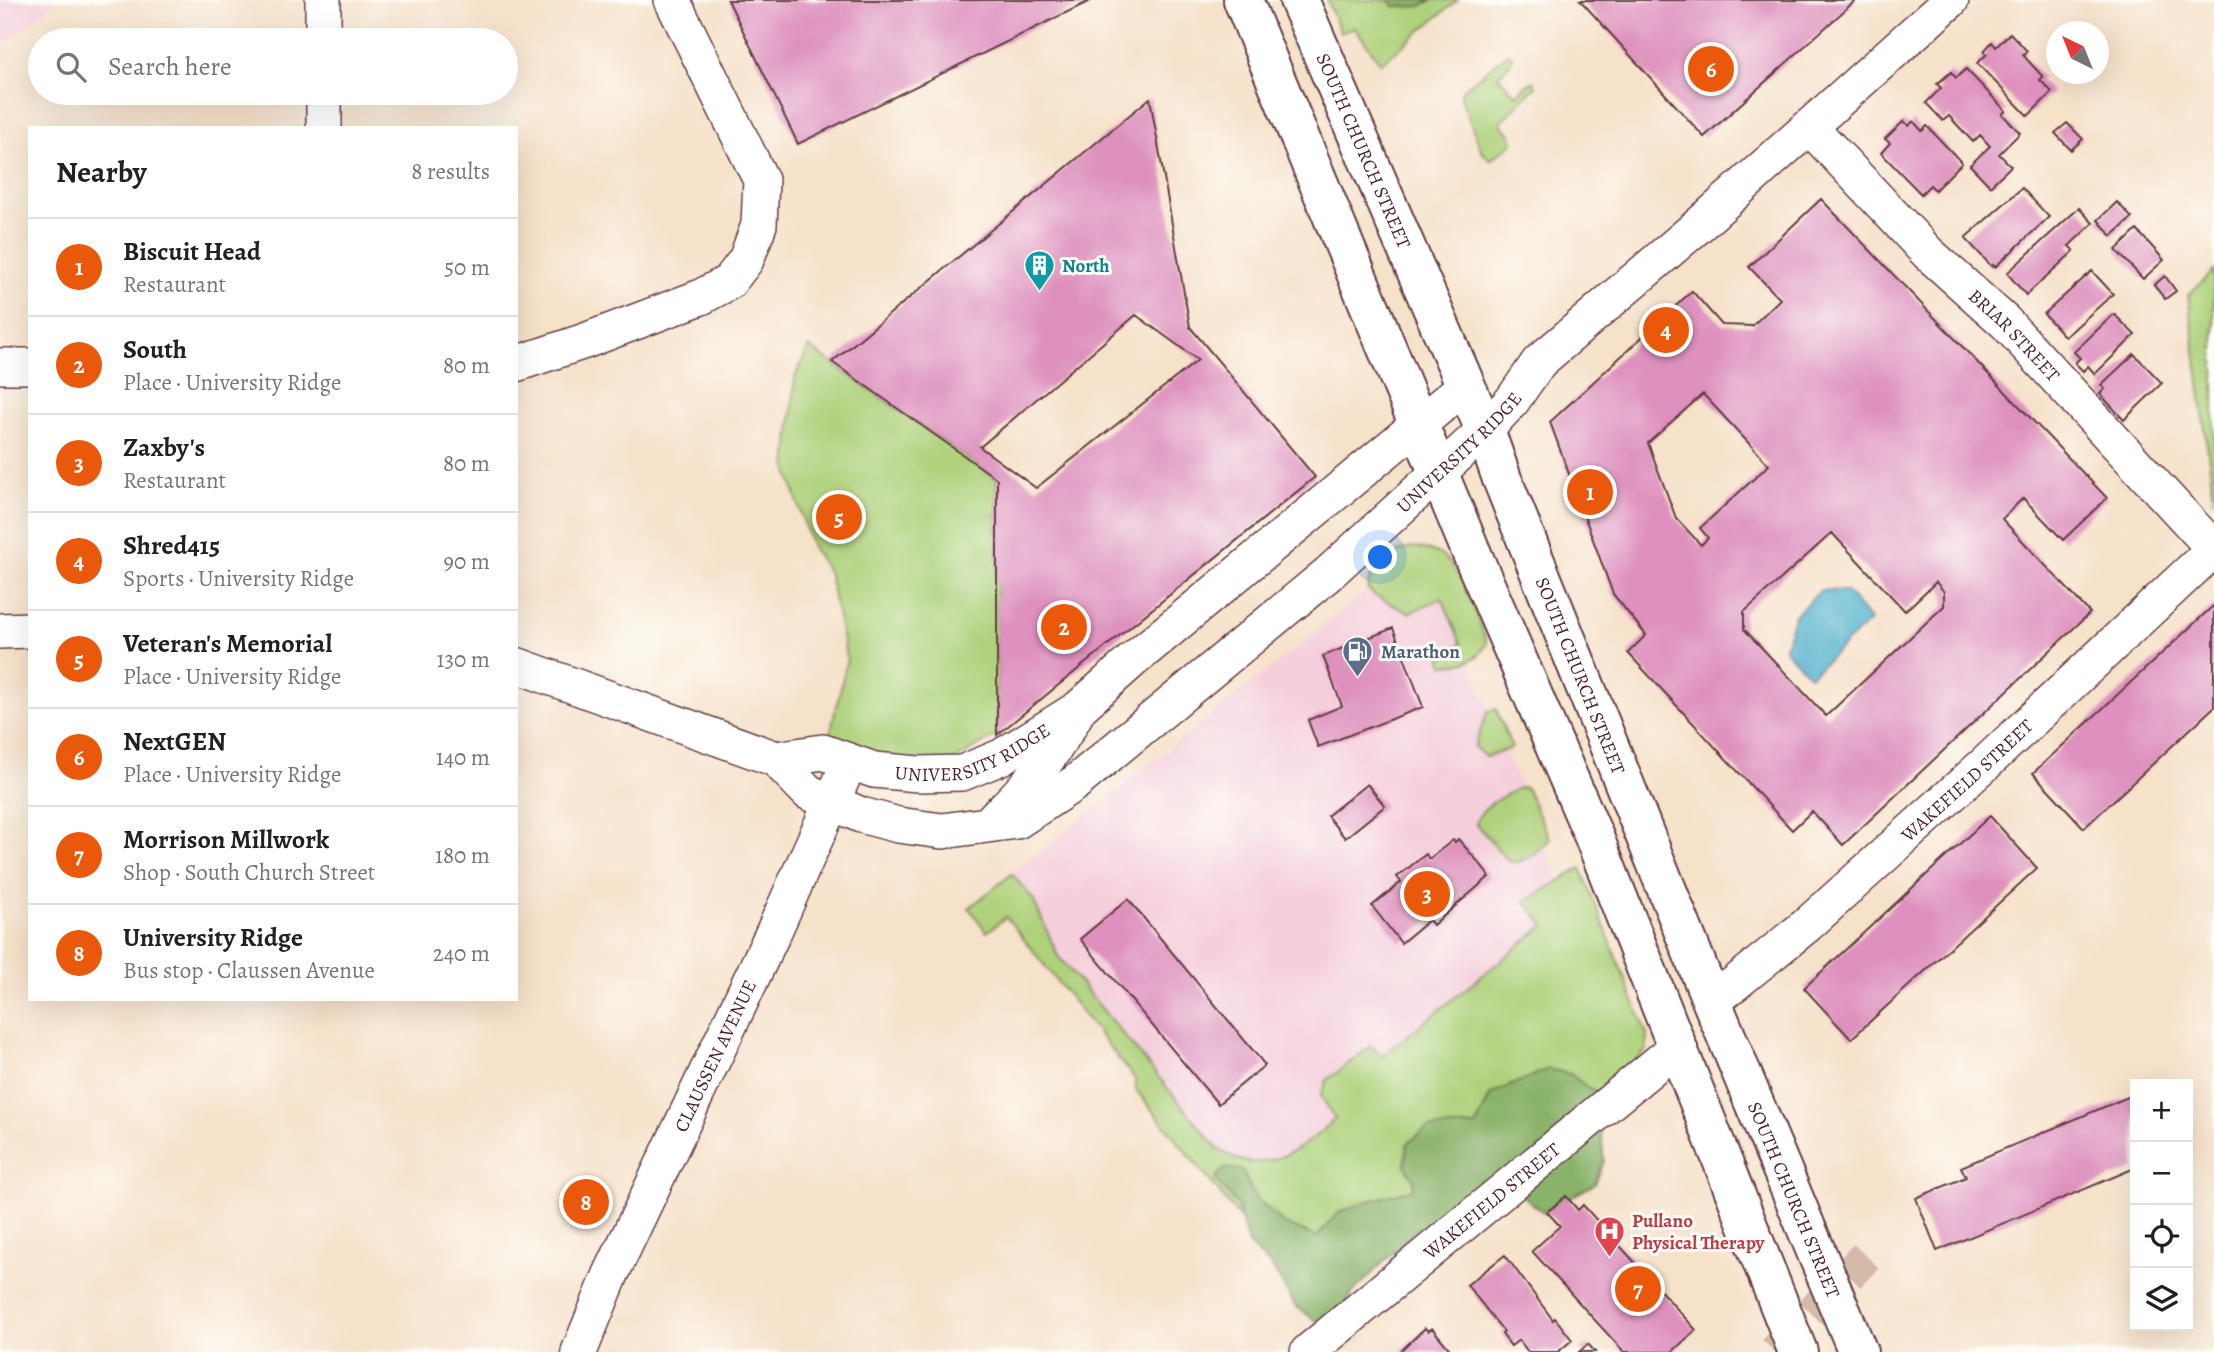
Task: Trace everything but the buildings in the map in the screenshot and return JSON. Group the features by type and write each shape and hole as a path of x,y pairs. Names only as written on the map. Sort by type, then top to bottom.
{"main road":[{"path":"1243,0 1438,473 1594,837 1798,1352"},
{"name":"SOUTH CHURCH STREET","path":"1299,0 1485,430 1502,479 1712,1002 1858,1352"}],"street":[{"path":"323,0 323,28"},
{"path":"518,363 701,297 729,282 746,260 759,225 761,180 671,0"},
{"name":"UNIVERSITY RIDGE","path":"518,666 776,759 808,792 861,815 898,825 942,831 1017,821 1075,783 1328,574 1485,430 1511,401 1539,362 1810,127 1951,0"},
{"path":"324,105 324,126"},
{"name":"BRIAR STREET","path":"1810,127 1928,253 2005,322 2214,549"},
{"path":"0,366 28,366"},
{"name":"UNIVERSITY RIDGE","path":"776,759 823,752 874,769 907,773 962,773 1002,757 1079,708 1134,659 1465,386"},
{"name":"WAKEFIELD STREET","path":"1712,1002 1815,918 1984,765 2214,549"},
{"path":"0,631 28,630"},
{"path":"985,826 1027,786 1057,747 1079,708"},
{"name":"CLAUSSEN AVENUE","path":"579,1352 611,1273 774,931 850,762"},
{"name":"WAKEFIELD STREET","path":"1308,1352 1676,1048"}],"shaded area":[{"path":"0,0 58,0 0,48"},
{"path":"1399,566 1433,574 1560,880 1525,902 1545,925 1381,1057 1371,1046 1327,1080 1335,1119 1312,1141 1270,1162 1241,1161 1218,1149 1058,956 1033,899 1012,874"}],"green space":[{"path":"1327,0 1458,0 1381,63 1354,27 1340,32"},
{"path":"1388,0 1432,0 1421,6 1395,7"},
{"path":"1508,53 1512,57 1511,62 1498,76 1516,95 1530,83 1534,82 1536,86 1500,123 1511,135 1513,143 1490,160 1482,152 1461,98 1462,91"},
{"path":"2214,271 2214,501 2188,295"},
{"path":"809,347 997,479 997,735 943,767 828,743 847,660 829,574 811,545 787,468 795,377"},
{"path":"1414,547 1441,555 1462,582 1487,642 1480,653 1470,660 1445,665 1441,659 1461,643 1442,598 1409,613 1375,596 1367,588 1373,572 1384,560"},
{"path":"1496,709 1512,748 1486,757 1474,747 1488,711"},
{"path":"1520,787 1526,788 1550,839 1531,856 1514,862 1508,861 1476,824 1487,807"},
{"path":"1581,868 1648,1037 1646,1050 1602,1094 1570,1074 1548,1069 1491,1094 1476,1126 1462,1127 1405,1165 1414,1179 1413,1189 1338,1213 1317,1237 1284,1224 1254,1196 1242,1170 1215,1179 1237,1204 1240,1218 1136,1090 1135,1079 1006,917 987,932 969,908 1012,874 1033,899 1058,956 1218,1149 1234,1158 1256,1162 1281,1157 1326,1128 1335,1119 1321,1096 1327,1080 1371,1046 1382,1056 1545,925 1525,902"},
{"path":"1548,1069 1570,1074 1602,1094 1600,1124 1604,1161 1595,1184 1543,1212 1497,1179 1482,1184 1465,1204 1441,1222 1417,1229 1352,1293 1344,1308 1321,1324 1295,1306 1273,1268 1248,1244 1237,1204 1215,1179 1226,1169 1242,1170 1254,1196 1284,1224 1317,1237 1338,1213 1365,1202 1413,1189 1414,1179 1405,1165 1407,1144 1427,1128 1476,1126 1491,1094"}],"water":[{"path":"1821,590 1846,591 1871,620 1810,676 1784,649 1794,616"}],"tunnel":[{"path":"1775,1352 1866,1256"}],"place":[{"name":"NextGEN","path":"1711,69"},
{"name":"North","path":"1039,292"},
{"name":"Shred415","path":"1666,330"},
{"name":"Biscuit Head","path":"1590,492"},
{"name":"Veteran's Memorial","path":"839,517"},
{"name":"South","path":"1064,627"},
{"name":"Marathon","path":"1358,678"},
{"name":"Zaxby's","path":"1427,894"},
{"name":"University Ridge","path":"586,1202"},
{"name":"Pullano Physical Therapy","path":"1609,1258"},
{"name":"Morrison Millwork","path":"1638,1289"}]}
